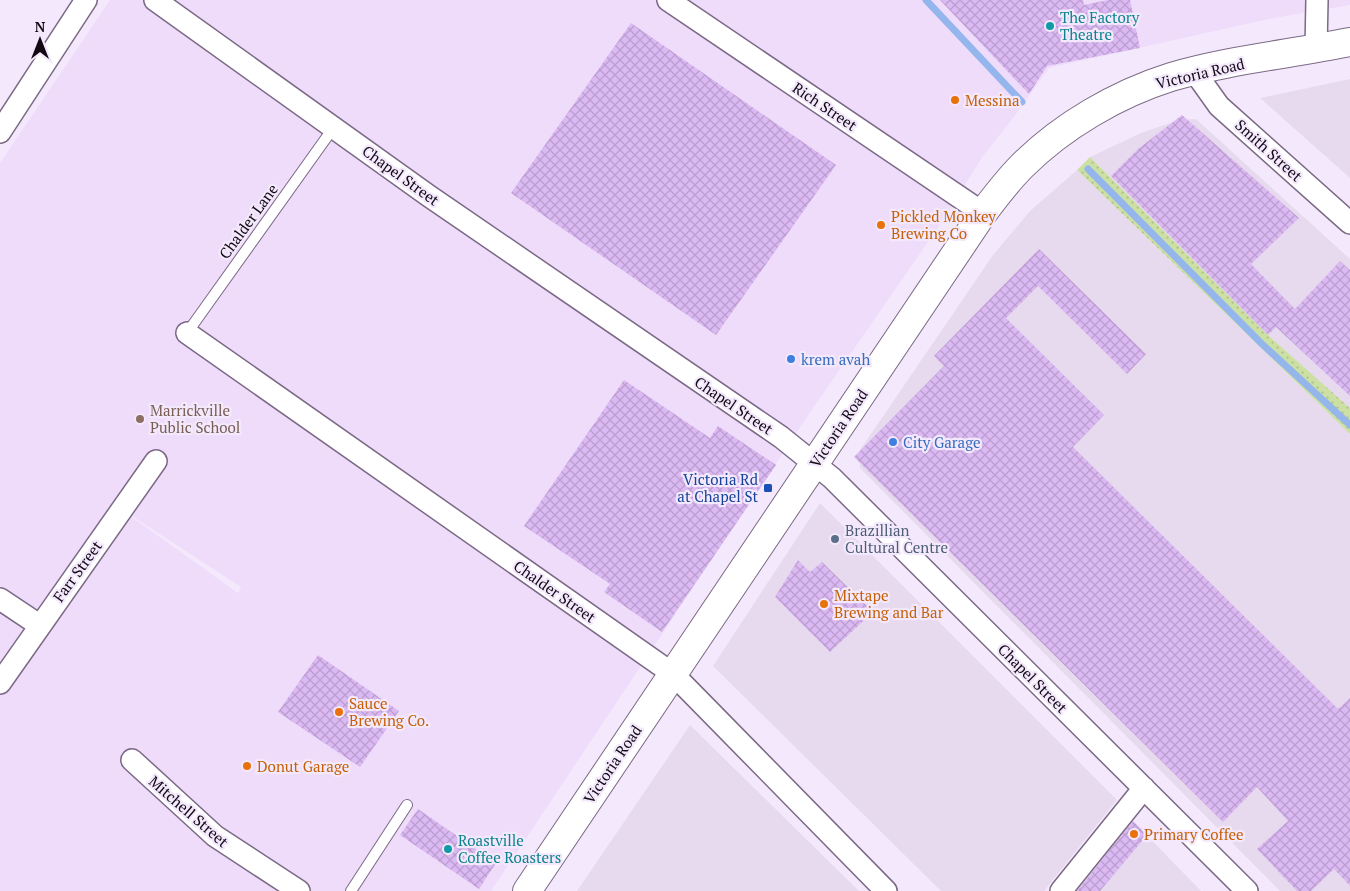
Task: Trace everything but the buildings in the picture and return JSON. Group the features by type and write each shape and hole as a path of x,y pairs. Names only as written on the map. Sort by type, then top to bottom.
{"main road":[{"name":"Victoria Road","path":"527,891 983,213 1022,166 1070,127 1099,108 1145,86 1194,71 1350,42"}],"street":[{"path":"0,132 86,0"},
{"name":"Chapel Street","path":"155,0 334,126 429,196 781,437 832,478 1247,891"},
{"name":"Rich Street","path":"668,0 983,213"},
{"path":"1316,49 1317,0"},
{"name":"Smith Street","path":"1194,71 1219,106 1350,223"},
{"name":"Chalder Street","path":"187,333 673,674 886,891"},
{"name":"Farr Street","path":"0,683 156,461"},
{"path":"0,599 39,625"},
{"name":"Mitchell Street","path":"132,760 215,836 299,891"},
{"path":"1061,891 1144,788"}],"lane":[{"name":"Chalder Lane","path":"187,333 334,126"},
{"path":"352,891 407,805"}],"shaded area":[{"path":"110,0 1350,0 1350,5 1269,19 1049,68 1011,121 982,157 948,213 809,414 491,891 0,891 0,163","holes":["115,505 241,587 238,593"]},
{"path":"1350,79 1350,178 1260,98"},
{"path":"1196,119 1350,259 1350,408 1268,335 1090,157 1141,133 1179,120"},
{"path":"1077,170 1350,434 1350,891 1280,891 860,468 860,450 993,255 1030,211"},
{"path":"820,503 1117,800 1044,891 941,891 713,666"},
{"path":"690,725 859,891 577,891"},
{"path":"1131,819 1201,891 1072,891"}],"green space":[{"path":"1090,157 1268,335 1350,408 1350,434 1077,170"}],"waterway":[{"path":"926,0 1022,102"},
{"path":"1088,169 1262,344 1350,425"}],"place":[{"name":"The Factory Theatre","path":"1050,26"},
{"name":"Messina","path":"955,100"},
{"name":"Pickled Monkey Brewing Co","path":"881,225"},
{"name":"krem avah","path":"791,359"},
{"name":"Marrickville Public School","path":"140,419"},
{"name":"City Garage","path":"893,442"},
{"name":"Victoria Rd at Chapel St","path":"768,488"},
{"name":"Brazillian Cultural Centre","path":"835,539"},
{"name":"Mixtape Brewing and Bar","path":"824,604"},
{"name":"Sauce Brewing Co.","path":"339,712"},
{"name":"Donut Garage","path":"247,766"},
{"name":"Primary Coffee","path":"1134,834"},
{"name":"Roastville Coffee Roasters","path":"448,849"}]}
